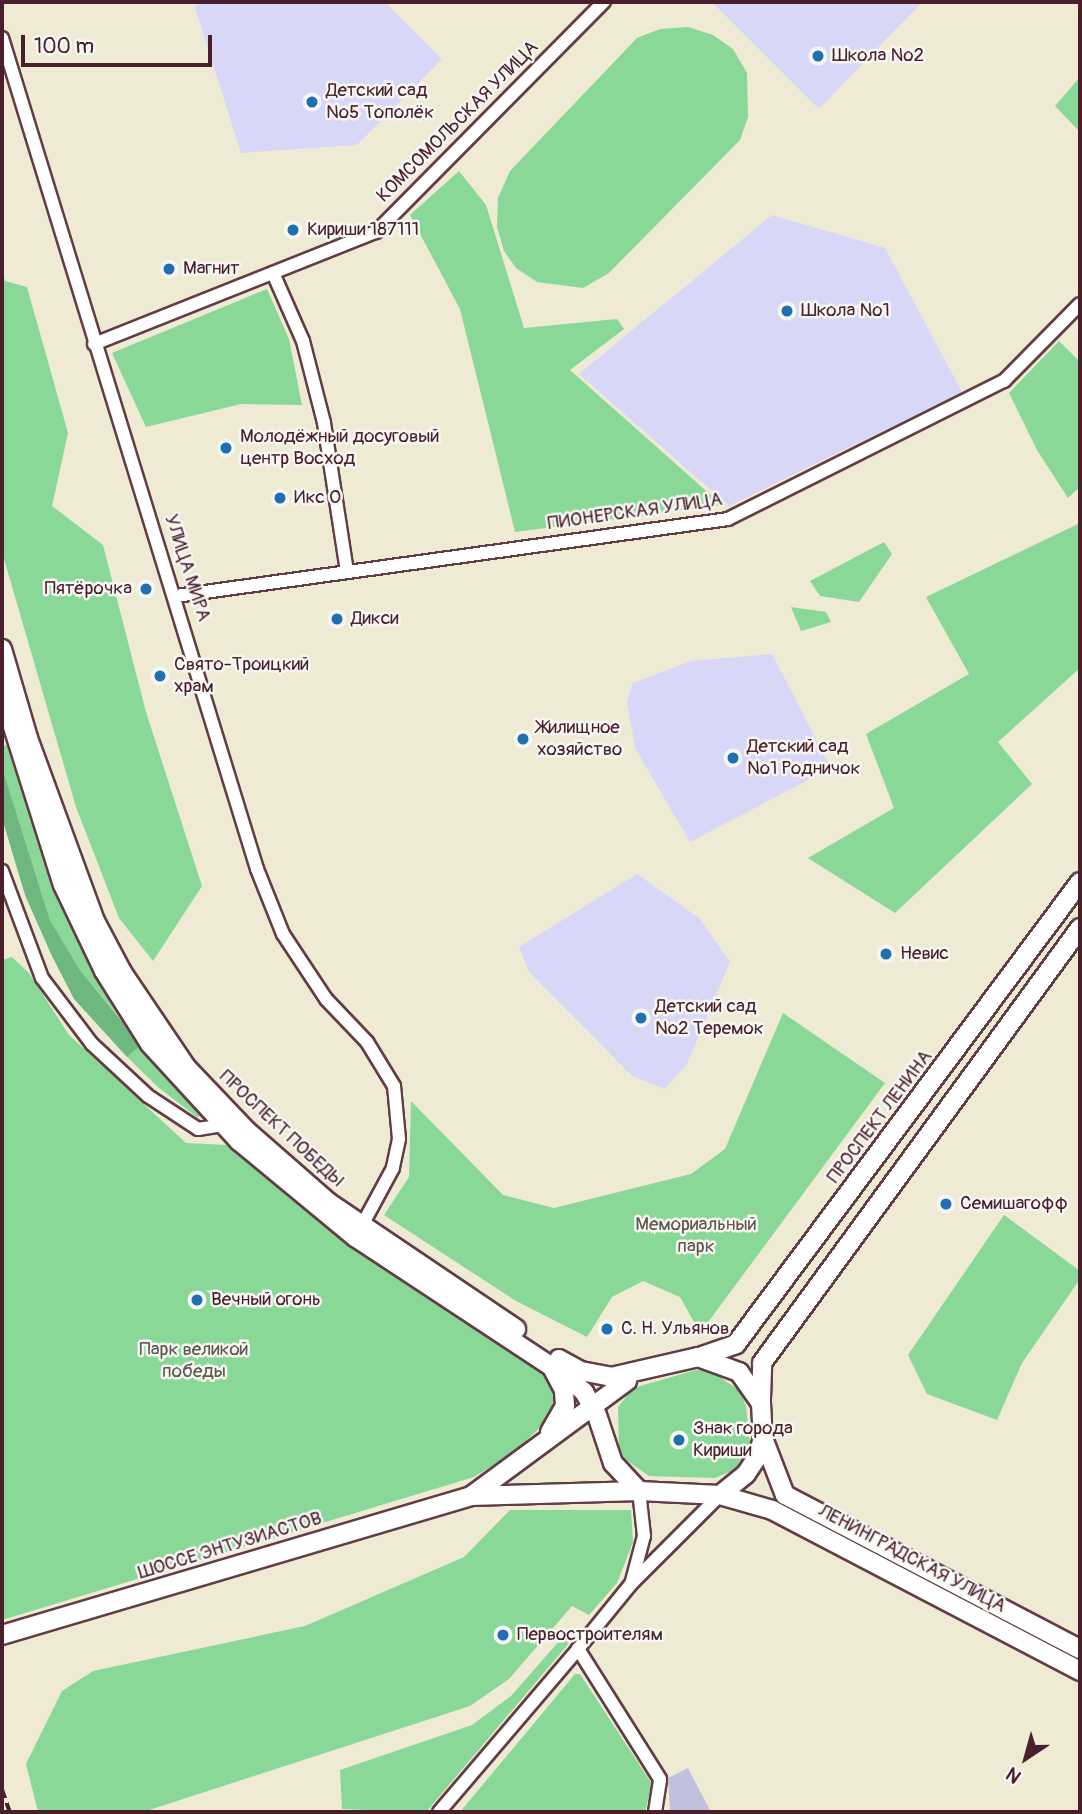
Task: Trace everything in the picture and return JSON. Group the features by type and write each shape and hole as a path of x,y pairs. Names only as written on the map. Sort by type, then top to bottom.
{"main road":[{"name":"ПРОСПЕКТ ПОБЕДЫ","path":"2,649 74,871 122,971 186,1067 225,1110 358,1231"},
{"name":"ПРОСПЕКТ ПОБЕДЫ","path":"2,692 41,822 90,943 150,1044 223,1125 358,1231 555,1362"},
{"name":"ПРОСПЕКТ ЛЕНИНА","path":"698,1357 736,1344 1080,883"},
{"path":"471,1496 639,1491 720,1495 746,1474 758,1456 763,1438 762,1363 1080,928"},
{"path":"555,1362 604,1376 698,1357 738,1372 761,1403"},
{"path":"555,1362 584,1392 604,1429 613,1462 639,1491"},
{"path":"544,1442 565,1406 564,1390 555,1362"},
{"path":"471,1496 627,1381 653,1367"},
{"path":"604,1429 611,1405 627,1381"},
{"name":"ЛЕНИНГРАДСКАЯ УЛИЦА","path":"763,1438 785,1495 1080,1649"},
{"name":"ЛЕНИНГРАДСКАЯ УЛИЦА","path":"720,1495 772,1510 1080,1671"},
{"name":"ШОССЕ ЭНТУЗИАСТОВ","path":"3,1635 471,1496"}],"street":[{"name":"КОМСОМОЛЬСКАЯ УЛИЦА","path":"94,344 376,232 604,2"},
{"name":"УЛИЦА МИРА","path":"2,38 94,344 176,596 257,869 283,934 326,999 367,1042 394,1086 399,1139 393,1168 358,1231"},
{"path":"273,273 303,341 324,423 347,571"},
{"name":"ПИОНЕРСКАЯ УЛИЦА","path":"176,596 708,523 747,513 1004,381 1080,304"},
{"path":"2,871 42,978 83,1034 148,1096 198,1129 223,1125"},
{"path":"631,1584 644,1536 639,1491"},
{"path":"439,1812 631,1584 720,1495"},
{"path":"578,1649 660,1779 656,1812"}],"shaded area":[{"name":"Детский сад №5 Тополёк","path":"202,2 385,2 442,59 357,145 241,153 195,7"},
{"name":"Школа №2","path":"712,2 922,2 819,109"},
{"name":"Школа №1","path":"772,215 885,248 962,392 729,506 579,374"},
{"name":"Детский сад №1 Родничок","path":"772,654 831,768 690,842 635,748 627,701 633,683 691,661"},
{"name":"Детский сад №2 Теремок","path":"637,874 699,918 730,962 687,1064 665,1089 632,1076 529,972 519,947"},
{"path":"688,1768 711,1812 670,1812 668,1778"}],"green space":[{"path":"688,27 713,35 733,49 747,73 748,117 740,140 609,273 583,288 537,282 516,268 504,251 497,227 498,198 510,171 637,38 660,29"},
{"path":"1080,77 1080,132 1055,106"},
{"path":"459,171 486,205 524,328 617,319 624,329 570,370 722,505 515,532 460,309 410,215"},
{"path":"2,270 5,281 27,287 68,433 52,506 103,545 146,712 202,886 153,961 119,918 76,807 2,552"},
{"path":"267,289 289,339 302,405 241,404 146,427 112,353"},
{"path":"1059,341 1080,362 1080,487 1068,498 1037,450 1009,393"},
{"path":"1080,523 1080,668 998,742 1032,784 895,913 808,858 894,808 866,734 969,674 926,597"},
{"path":"884,542 892,554 859,602 820,596 810,581"},
{"path":"791,607 826,612 831,622 801,631"},
{"path":"15,744 32,814 150,1048 203,1115 197,1117 159,1088 127,1057 141,1044 80,970 50,920 2,767 2,746"},
{"path":"2,767 50,920 80,970 141,1045 127,1057 74,999 25,895 2,818"},
{"name":"Парк великой победы","path":"12,957 29,973 69,1035 186,1143 226,1145 241,1152 443,1301 453,1315 481,1333 499,1338 546,1370 555,1395 547,1421 513,1453 474,1477 2,1620 2,960"},
{"name":"Мемориальный парк","path":"783,1013 885,1083 700,1333 680,1297 643,1281 612,1297 587,1337 516,1301 384,1215 409,1177 411,1101 503,1195 554,1208 691,1174 725,1149"},
{"path":"1004,1215 1080,1271 1080,1279 1022,1363 997,1420 927,1394 908,1355"},
{"path":"696,1370 711,1371 740,1391 746,1406 750,1443 746,1458 739,1468 715,1478 649,1476 626,1460 619,1449 618,1407 633,1388"},
{"path":"510,1510 631,1510 633,1542 617,1583 589,1615 572,1606 509,1679 470,1706 143,1812 38,1812 26,1764 62,1691 93,1671 305,1626 464,1557"},
{"path":"568,1631 570,1642 426,1812 342,1809 340,1770 472,1725 511,1696"},
{"path":"575,1674 580,1674 652,1784 645,1812 460,1812"}],"railway":[{"path":"2,1789 10,1812"}],"place":[{"name":"Школа №2","path":"818,56"},
{"name":"Детский сад №5 Тополёк","path":"312,102"},
{"name":"Кириши 187111","path":"293,230"},
{"name":"Магнит","path":"169,269"},
{"name":"Школа №1","path":"787,311"},
{"name":"Молодёжный досуговый центр Восход","path":"226,448"},
{"name":"Икс О","path":"280,498"},
{"name":"Пятёрочка","path":"146,589"},
{"name":"Дикси","path":"337,619"},
{"name":"Свято-Троицкий храм","path":"160,676"},
{"name":"Жилищное хозяйство","path":"523,739"},
{"name":"Детский сад №1 Родничок","path":"733,758"},
{"name":"Невис","path":"886,954"},
{"name":"Детский сад №2 Теремок","path":"641,1018"},
{"name":"Семишагофф","path":"946,1204"},
{"name":"Вечный огонь","path":"197,1300"},
{"name":"С. Н. Ульянов","path":"607,1329"},
{"name":"Знак города Кириши","path":"679,1440"},
{"name":"Первостроителям","path":"503,1635"}]}
